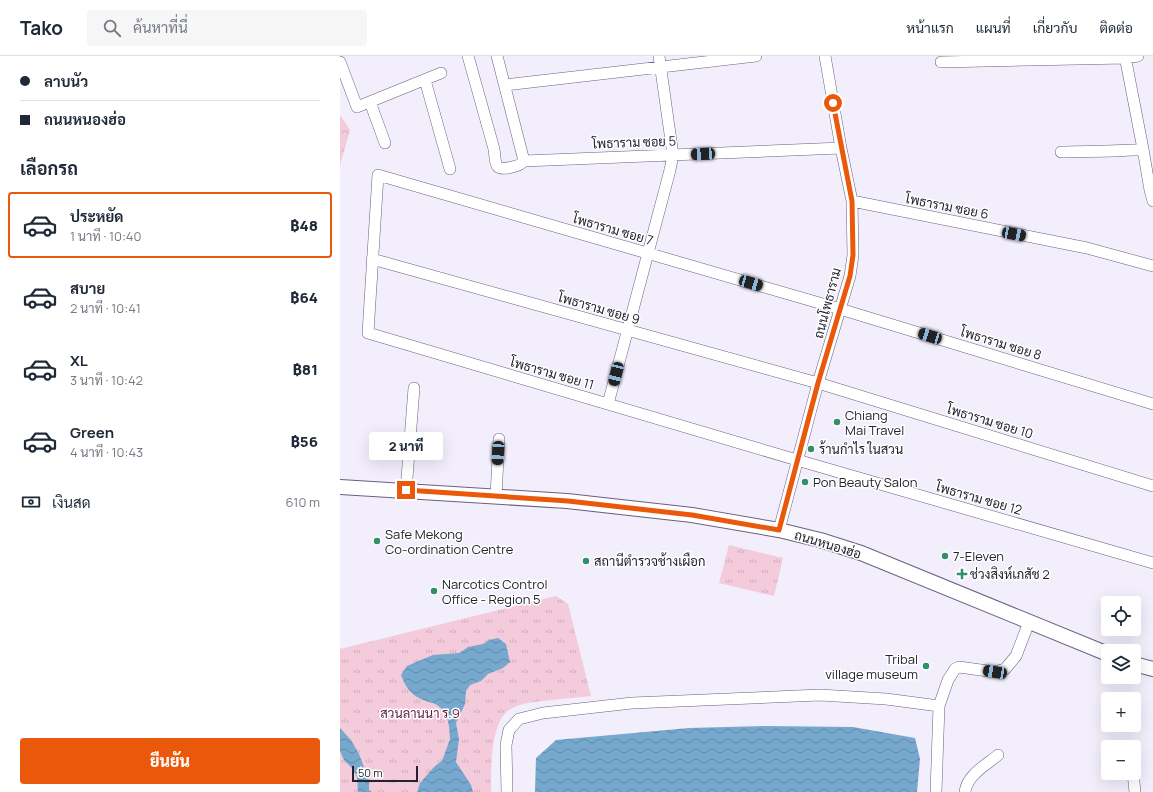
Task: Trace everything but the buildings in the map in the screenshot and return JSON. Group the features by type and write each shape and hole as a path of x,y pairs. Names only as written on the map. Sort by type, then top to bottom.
{"main road":[{"name":"ถนนหนองฮ่อ","path":"340,486 568,501 684,514 779,530 820,540 861,553 1101,651"},
{"path":"1141,666 1153,669"}],"street":[{"path":"468,56 494,149 496,164 500,169 504,169 520,165 524,161 497,56"},
{"path":"505,85 659,61 756,56"},
{"name":"ถนนโพธาราม","path":"779,530 818,383 850,276 853,255 852,201 825,56"},
{"path":"941,62 1138,56"},
{"path":"1125,57 1153,201"},
{"path":"608,404 673,155 659,61"},
{"path":"340,62 357,107 440,74"},
{"path":"425,80 450,169"},
{"path":"370,102 385,143"},
{"name":"โพธาราม ซอย 5","path":"524,161 841,148"},
{"path":"1061,152 1143,149"},
{"name":"โพธาราม ซอย 7","path":"372,259 378,175 840,309"},
{"name":"โพธาราม ซอย 6","path":"852,201 1087,248 1153,266"},
{"name":"โพธาราม ซอย 9","path":"372,259 818,383"},
{"name":"โพธาราม ซอย 11","path":"372,259 368,333 797,460"},
{"name":"โพธาราม ซอย 8","path":"840,309 1153,404"},
{"name":"โพธาราม ซอย 10","path":"818,383 1153,486"},
{"path":"406,490 414,388"},
{"path":"496,496 499,439"},
{"name":"โพธาราม ซอย 12","path":"797,460 1153,563"},
{"path":"936,792 939,706 948,680 954,669 959,667 995,672 1006,669 1016,656 1029,622"},
{"path":"507,792 506,745 509,730 519,719 543,713 632,703 820,695 886,699 939,706"},
{"path":"965,792 972,776 998,755"},
{"path":"1134,780 1135,792"}],"green space":[{"path":"340,115 350,130 340,165"},
{"path":"729,545 783,558 774,596 719,583"},
{"name":"สวนลานนา ร.9","path":"556,596 568,604 591,696 530,703 519,705 509,710 503,716 498,725 495,736 492,760 491,792 340,792 340,649"}],"water":[{"path":"498,638 506,644 510,662 503,668 488,674 481,681 470,685 466,691 465,704 456,723 459,739 456,762 471,785 473,792 417,792 420,783 435,766 442,761 450,739 449,726 446,712 435,704 422,700 414,695 406,686 401,675 407,666 433,655 459,653 468,647 483,644 489,640"},
{"path":"766,726 853,727 915,738 920,759 917,792 535,792 536,758 556,740 689,728"},
{"path":"340,728 351,740 359,754 369,780 369,790 372,792 358,792 357,777 352,768 344,760 340,751"}],"place":[{"name":"Chiang Mai Travel","path":"837,422"},
{"name":"ร้านกำไร ในสวน","path":"811,449"},
{"name":"Pon Beauty Salon","path":"805,482"},
{"name":"Safe Mekong Co-ordination Centre","path":"377,541"},
{"name":"7-Eleven","path":"945,556"},
{"name":"สถานีตำรวจช้างเผือก","path":"586,561"},
{"name":"ช่วงสิงห์เภสัช 2","path":"962,574"},
{"name":"Narcotics Control Office - Region 5","path":"434,591"},
{"name":"Tribal village museum","path":"926,666"}],"route":[{"path":"406,490 568,501 692,515 779,530 818,383 850,276 853,255 852,201 833,103"}]}
